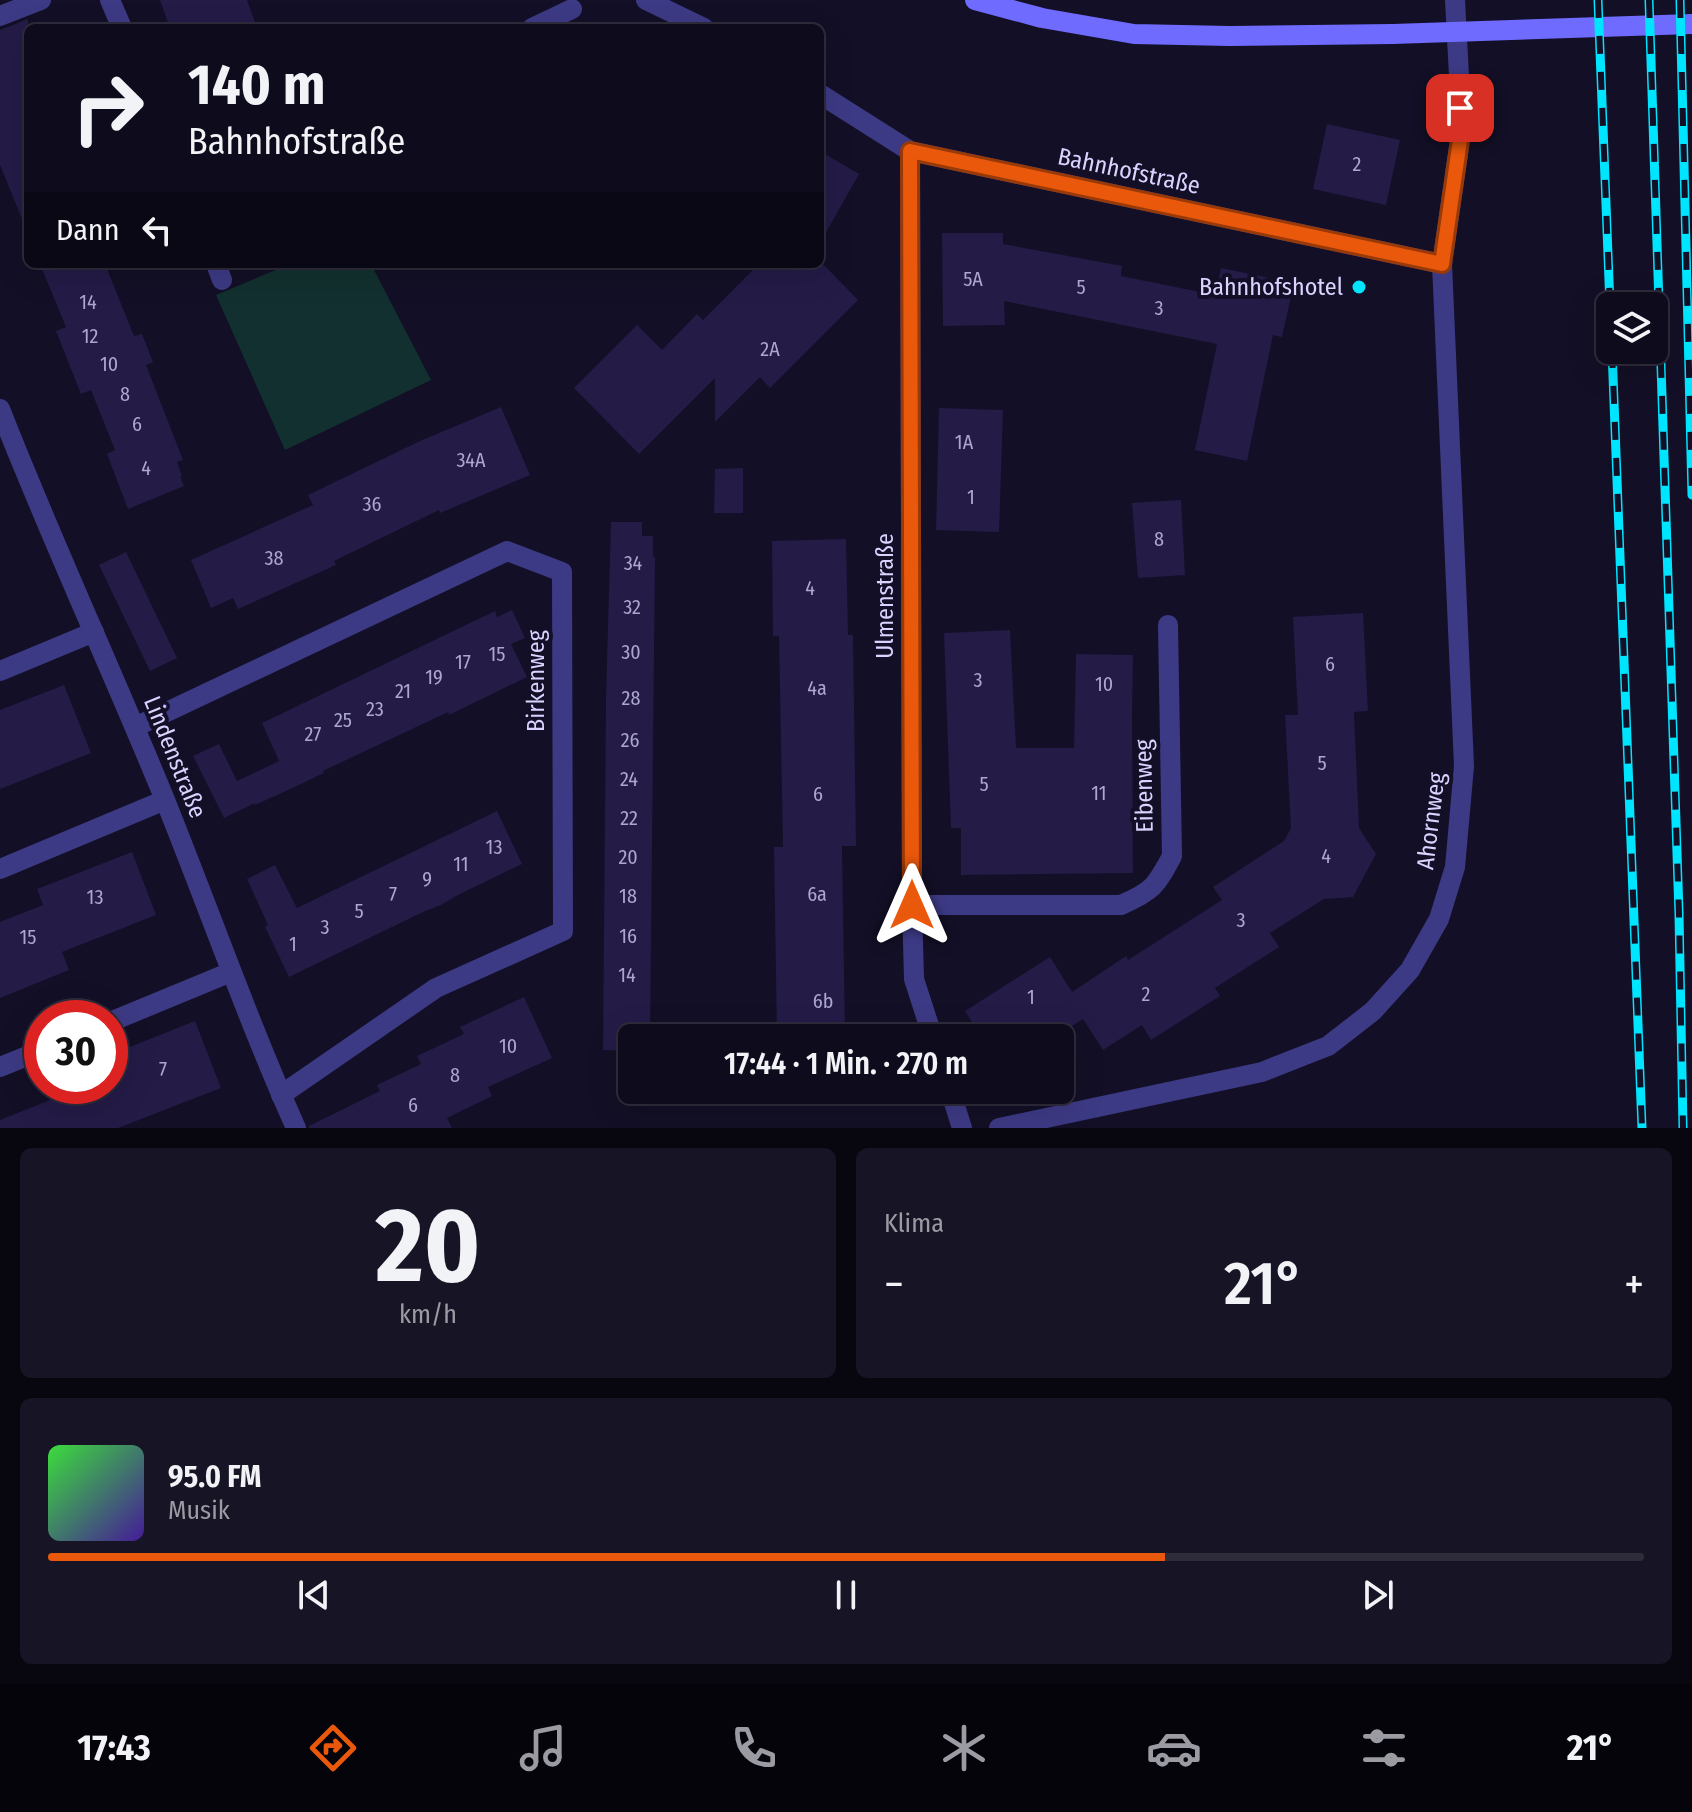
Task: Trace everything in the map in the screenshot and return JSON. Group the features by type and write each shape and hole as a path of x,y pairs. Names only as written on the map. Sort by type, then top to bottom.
{"main road":[{"path":"975,0 1042,18 1134,34 1393,34 1692,24"}],"street":[{"path":"0,16 41,0"},
{"path":"110,0 120,24"},
{"path":"646,0 696,24"},
{"name":"Ahornweg","path":"999,1128 1262,1072 1328,1046 1373,1011 1410,970 1439,919 1455,867 1464,766 1442,264 1460,140 1455,0"},
{"path":"540,24 572,9"},
{"name":"Bahnhofstraße","path":"824,97 910,151 1442,264"},
{"name":"Ulmenstraße","path":"910,151 912,905 914,979 928,1024"},
{"name":"Lindenstraße","path":"0,409 135,727 296,1128"},
{"path":"0,467 19,458"},
{"name":"Birkenweg","path":"135,727 507,551 562,572 563,931 436,988 281,1095"},
{"name":"Eibenweg","path":"912,905 1121,905 1145,894 1159,879 1172,856 1168,625"},
{"path":"0,671 94,632"},
{"path":"0,869 165,800"},
{"path":"128,1015 231,972"},
{"path":"0,1067 24,1057"},
{"path":"954,1104 962,1128"}],"green space":[{"path":"280,268 373,268 431,380 285,450 216,295"}],"building":[{"path":"160,0 247,0 256,24 169,24"},
{"path":"28,19 28,24 24,24 24,224 0,165 0,30"},
{"path":"1327,124 1400,140 1386,205 1313,189"},
{"path":"824,153 859,174 824,236"},
{"path":"942,233 1003,233 1003,244 1122,266 1121,276 1215,295 1221,268 1294,283 1282,337 1273,335 1247,461 1195,450 1217,344 1004,301 1005,325 943,326"},
{"path":"824,265 858,300 770,388 760,377 715,422 715,378 639,454 574,388 637,325 662,350 697,314 703,320 755,268 824,268"},
{"path":"42,268 107,268 134,336 142,334 153,362 146,365 183,460 177,462 184,486 128,509 107,454 115,450 91,390 81,394 56,331 66,327"},
{"path":"501,407 530,475 440,513 439,510 334,561 336,565 238,609 233,598 211,608 191,560 313,505 308,495 420,441"},
{"path":"939,408 1003,410 999,532 936,530"},
{"path":"743,468 743,513 714,513 715,469"},
{"path":"1181,500 1185,575 1138,578 1132,503"},
{"path":"611,522 642,522 642,536 653,536 655,557 650,1024 618,1024 618,1051 603,1050"},
{"path":"846,539 848,635 853,635 856,846 842,846 845,1024 777,1024 774,847 783,847 779,636 773,636 772,541"},
{"path":"126,552 177,658 150,671 99,565"},
{"path":"512,610 525,638 511,644 527,677 224,818 193,756 219,744 237,781 279,761 262,723 495,611 497,617"},
{"path":"1363,613 1368,711 1354,712 1359,828 1376,854 1353,897 1324,899 1270,933 1279,947 1215,988 1220,996 1151,1040 1142,1025 1103,1050 1083,1019 1074,1025 973,1024 965,1011 1050,957 1072,992 1126,956 1128,960 1222,900 1213,887 1284,841 1291,828 1285,715 1298,715 1293,617"},
{"path":"1010,630 1016,748 1074,748 1076,654 1133,655 1133,873 961,875 961,828 951,828 944,633"},
{"path":"64,685 91,753 0,789 0,710"},
{"path":"497,811 522,864 289,977 247,879 275,865 297,908"},
{"path":"132,852 156,915 62,952 69,970 0,998 0,922 43,905 37,889"},
{"path":"524,997 552,1058 488,1087 492,1096 447,1118 452,1128 309,1128 380,1091 377,1085 421,1064 417,1056 464,1034 460,1027"},
{"path":"195,1021 221,1088 118,1128 0,1128 0,1120 40,1104 128,1104 128,1048"}],"railway":[{"path":"1598,0 1609,292"},
{"path":"1649,0 1679,914 1683,1128"},
{"path":"1680,0 1692,495"},
{"path":"1613,364 1642,1128"}],"place":[{"name":"Bahnhofshotel","path":"1359,287"}],"route":[{"path":"912,905 910,151 1442,264 1460,140 1460,108"}]}
